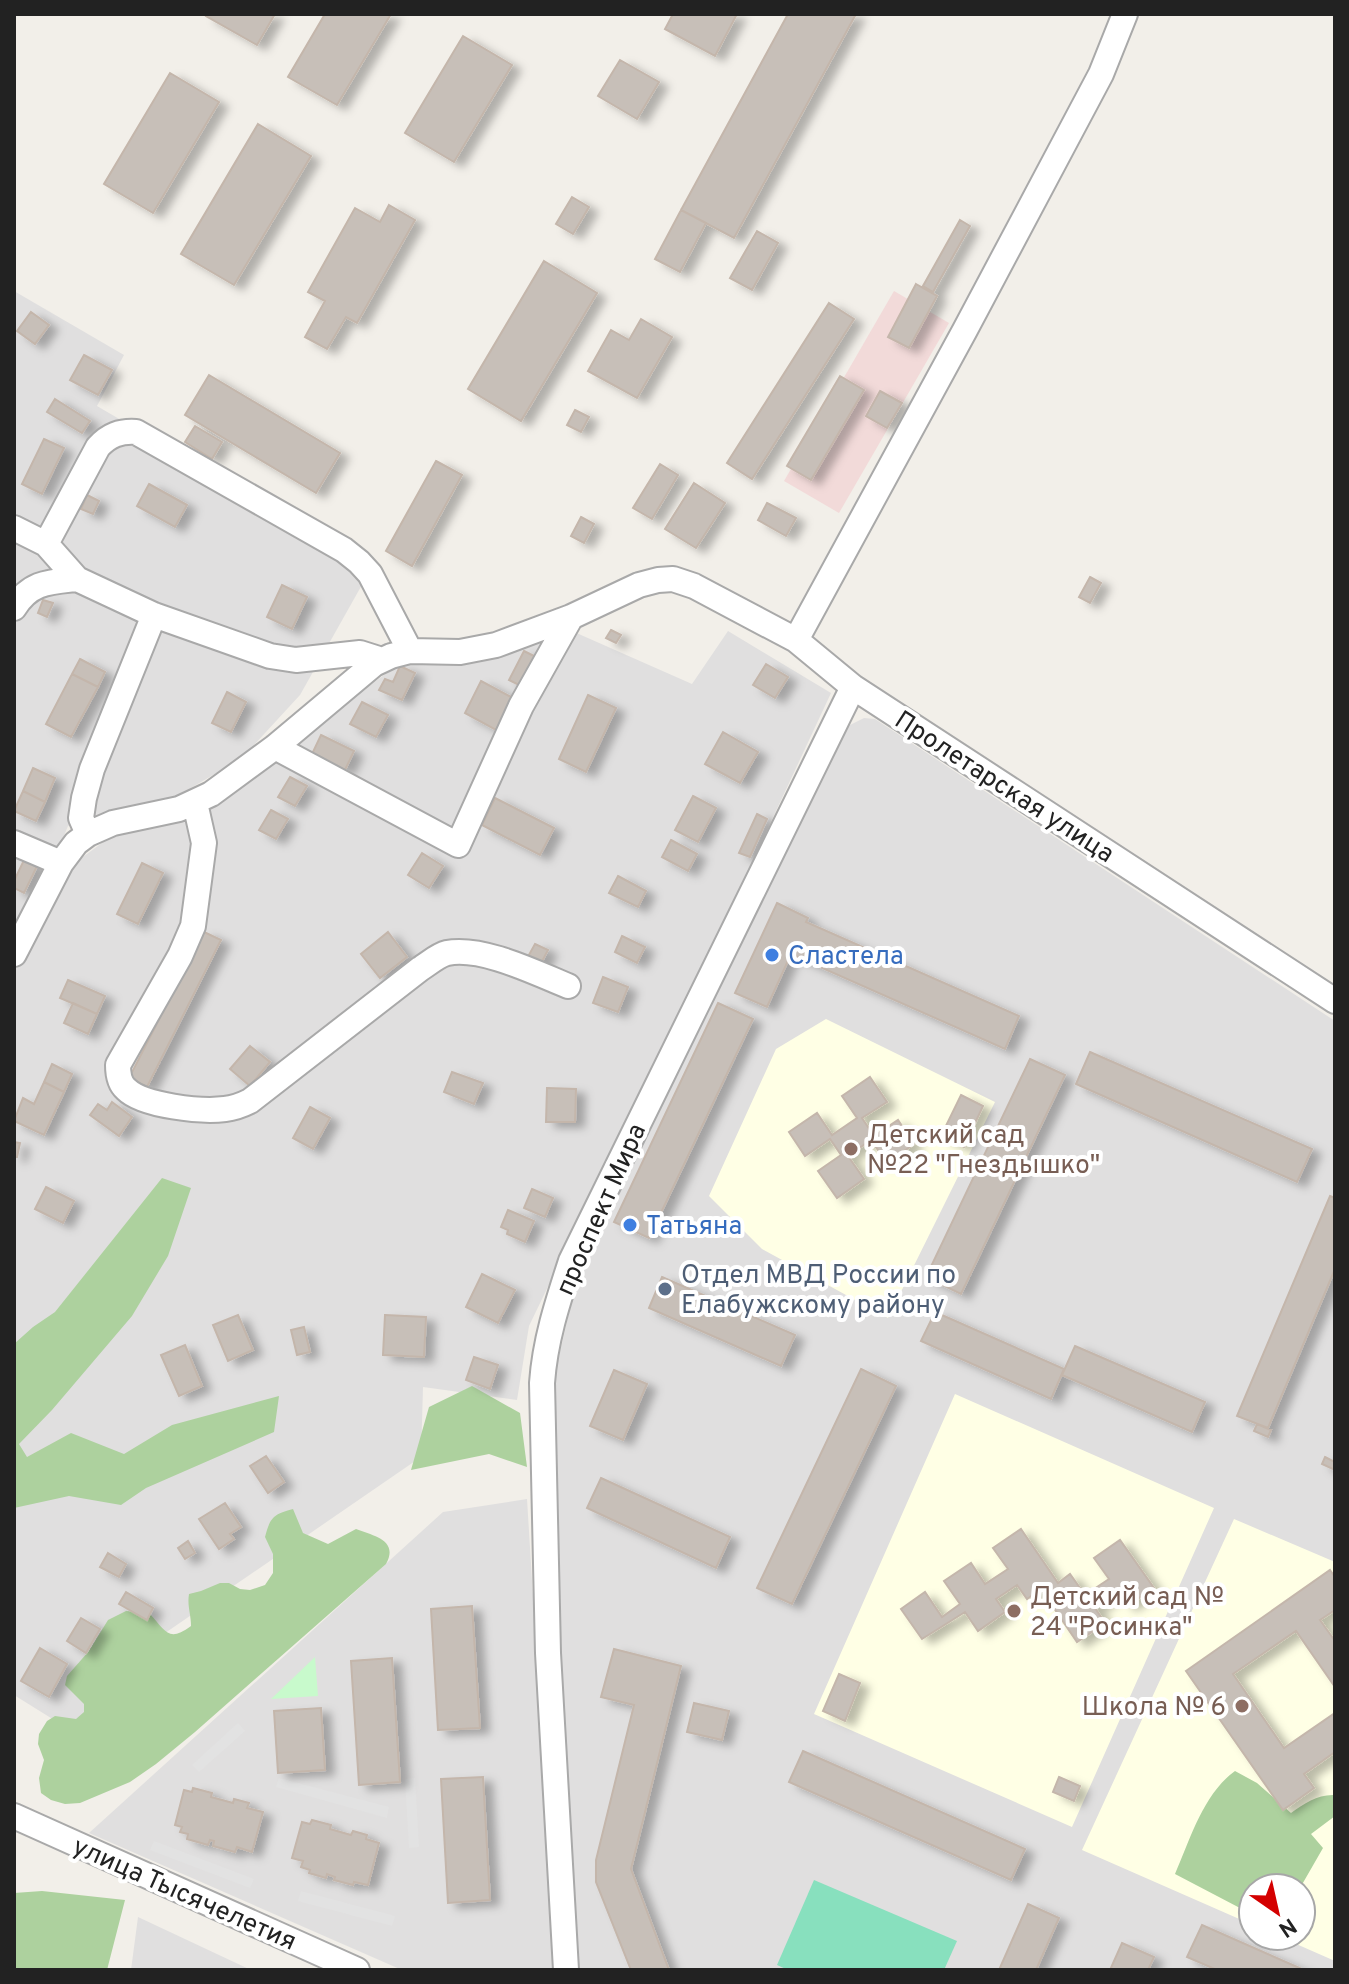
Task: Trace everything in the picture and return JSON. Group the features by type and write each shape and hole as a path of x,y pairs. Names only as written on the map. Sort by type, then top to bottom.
{"street":[{"path":"796,640 1101,74 1125,14"},
{"path":"46,544 98,447 113,435 124,431 136,432 344,550 359,562 378,587 410,651"},
{"path":"14,528 46,544 77,579 154,615 270,656 296,660 360,653 382,660"},
{"path":"14,608 21,597 38,585 77,579"},
{"name":"Пролетарская улица","path":"571,617 639,585 658,580 673,579 694,586 796,640 853,687 1335,1001"},
{"path":"88,834 81,818 92,769 154,615"},
{"path":"14,954 61,863 76,843 88,834 113,823 195,803 275,747 382,660 410,651 445,653 496,645 571,617"},
{"path":"275,747 458,845 521,706 571,617"},
{"name":"проспект Мира","path":"566,1970 548,1653 544,1354 571,1261 853,687"},
{"path":"195,803 204,843 193,926 180,956 118,1065 120,1082 132,1093 160,1105 201,1109 224,1110 250,1101 445,953 473,952 514,964 568,986"},
{"path":"14,843 61,863"},
{"name":"улица Тысячелетия","path":"14,1816 357,1970"}],"shaded area":[{"path":"14,291 124,355 97,406 372,567 300,695 242,758 167,802 68,826 49,872 14,928"},
{"path":"894,291 949,323 839,513 784,481"},
{"path":"572,631 692,684 728,631 831,693 529,1326 517,1400 423,1387 421,1457 139,1651 75,1733 14,1695 14,972 72,865 110,837 183,820 409,657"},
{"path":"864,718 875,719 1335,1021 1335,1970 577,1970 554,1559 555,1374 576,1282 846,727"},
{"name":"Детский сад №22 \"Гнездышко\"","path":"826,1019 995,1102 888,1318 762,1249 709,1196 776,1049"},
{"name":"Детский сад № 24 \"Росинка\"","path":"955,1394 1214,1508 1072,1827 814,1714"},
{"path":"527,1499 556,1970 402,1970 89,1833 443,1512"},
{"name":"Школа № 6","path":"1234,1519 1335,1562 1335,1961 1314,1952 1317,1952 1317,1872 1237,1872 1237,1918 1082,1850"},
{"path":"238,1723 245,1731 199,1772 192,1765"},
{"path":"279,1778 389,1807 387,1818 276,1787"},
{"path":"415,1778 419,1847 409,1848 405,1779"},
{"path":"154,1841 254,1879 250,1888 150,1850"},
{"path":"301,1891 395,1916 392,1926 298,1901"},
{"path":"138,1917 251,1970 131,1970"}],"green space":[{"path":"162,1178 191,1188 168,1256 132,1316 19,1444 27,1457 71,1433 124,1454 172,1425 279,1396 274,1432 146,1488 121,1505 69,1496 14,1508 14,1344 55,1312"},
{"path":"472,1386 520,1413 527,1467 489,1454 411,1470 429,1407"},
{"path":"293,1509 303,1533 328,1544 356,1529 383,1540 389,1549 386,1564 195,1732 130,1782 80,1803 65,1804 41,1793 39,1778 44,1760 38,1744 39,1734 47,1721 55,1716 76,1719 84,1712 84,1704 65,1685 67,1676 89,1651 108,1620 126,1611 149,1613 168,1633 177,1634 191,1626 189,1594 220,1583 250,1590 265,1585 273,1573 273,1554 265,1537 269,1525 277,1515"},
{"path":"315,1657 318,1696 271,1699"},
{"path":"1235,1771 1257,1783 1291,1813 1317,1798 1335,1795 1335,1816 1311,1834 1323,1848 1309,1872 1237,1872 1237,1906 1175,1874 1206,1805"},
{"path":"814,1880 957,1941 944,1970 788,1970 777,1965"},
{"path":"42,1891 125,1900 107,1970 14,1970 14,1893"}],"building":[{"path":"207,14 275,14 257,45"},
{"path":"325,14 391,14 337,105 288,77"},
{"path":"673,14 737,14 715,56 665,29"},
{"path":"788,14 856,14 734,238 681,210"},
{"path":"463,36 512,65 454,162 405,133"},
{"path":"620,60 659,82 637,119 598,96"},
{"path":"170,73 219,102 153,213 104,184"},
{"path":"258,124 311,156 234,285 181,254"},
{"path":"572,197 589,207 573,234 556,224"},
{"path":"389,205 415,220 357,323 346,317 327,349 305,337 325,301 308,292 355,208 380,222"},
{"path":"681,210 706,223 680,272 655,259"},
{"path":"960,220 970,226 933,292 923,286"},
{"path":"757,231 778,243 752,290 730,278"},
{"path":"544,261 597,293 521,421 468,389"},
{"path":"916,284 937,296 909,348 888,337"},
{"path":"829,303 854,319 752,479 727,463"},
{"path":"31,312 49,325 35,344 17,331"},
{"path":"641,319 672,337 637,398 588,371 611,330 629,340"},
{"path":"84,355 112,370 98,395 70,380"},
{"path":"209,375 340,453 316,493 185,415"},
{"path":"840,376 864,390 811,480 787,466"},
{"path":"880,391 902,403 887,428 866,416"},
{"path":"55,399 90,421 82,433 47,412"},
{"path":"575,410 589,417 581,432 567,425"},
{"path":"195,426 222,442 212,459 185,442"},
{"path":"44,439 64,448 42,494 22,484"},
{"path":"436,461 462,475 412,566 386,551"},
{"path":"660,464 678,475 652,519 633,508"},
{"path":"694,483 725,503 696,548 665,529"},
{"path":"149,484 187,505 175,527 137,506"},
{"path":"87,495 99,501 93,514 81,509"},
{"path":"767,503 796,518 786,536 758,520"},
{"path":"581,517 594,524 584,543 571,536"},
{"path":"1090,577 1101,583 1090,603 1079,597"},
{"path":"282,585 307,597 292,629 267,617"},
{"path":"43,600 53,603 47,617 38,613"},
{"path":"611,630 621,635 616,643 606,638"},
{"path":"524,651 540,659 525,688 509,680"},
{"path":"80,659 105,672 98,687 72,674"},
{"path":"766,664 788,677 775,698 753,685"},
{"path":"400,666 415,673 402,700 379,690 385,679 393,682"},
{"path":"72,674 98,687 71,737 46,724"},
{"path":"481,681 513,698 496,730 465,713"},
{"path":"227,692 246,702 231,732 212,723"},
{"path":"588,695 616,708 586,772 559,759"},
{"path":"362,702 388,715 376,737 350,724"},
{"path":"723,732 758,752 740,783 705,764"},
{"path":"321,735 354,751 345,770 312,754"},
{"path":"33,768 55,778 45,802 23,791"},
{"path":"290,777 307,786 295,806 278,797"},
{"path":"23,791 45,802 36,821 14,811"},
{"path":"693,796 716,808 698,842 675,830"},
{"path":"495,798 554,828 540,855 482,825"},
{"path":"271,810 288,819 276,839 259,830"},
{"path":"757,814 767,819 750,857 739,853"},
{"path":"671,840 697,854 688,871 662,857"},
{"path":"422,853 443,866 429,888 408,875"},
{"path":"25,858 38,864 24,893 14,888 14,881"},
{"path":"142,863 163,873 138,924 117,914"},
{"path":"618,876 646,891 638,907 609,893"},
{"path":"777,903 808,918 806,922 1019,1016 1005,1049 791,954 767,1007 735,993"},
{"path":"204,932 221,940 147,1087 129,1078"},
{"path":"388,932 407,957 380,978 361,954"},
{"path":"622,936 645,947 637,963 615,952"},
{"path":"535,944 548,950 538,969 525,962"},
{"path":"603,977 628,987 618,1012 593,1003"},
{"path":"68,980 105,996 97,1014 60,998"},
{"path":"73,1003 97,1014 88,1034 64,1023"},
{"path":"718,1003 753,1019 649,1238 614,1222"},
{"path":"250,1046 270,1062 250,1086 230,1069"},
{"path":"1090,1052 1312,1149 1297,1182 1076,1084"},
{"path":"1030,1059 1065,1075 961,1294 926,1277"},
{"path":"52,1064 72,1074 64,1092 44,1082"},
{"path":"452,1072 483,1083 474,1104 444,1092"},
{"path":"870,1077 887,1102 862,1118 874,1136 898,1120 914,1144 887,1163 871,1140 848,1156 864,1179 837,1198 818,1171 841,1155 830,1139 805,1156 789,1132 817,1113 832,1135 857,1118 842,1096"},
{"path":"44,1082 64,1092 44,1135 14,1121 23,1098 34,1104"},
{"path":"547,1088 576,1089 575,1122 546,1122"},
{"path":"961,1095 983,1106 964,1147 941,1136"},
{"path":"112,1102 132,1117 119,1136 90,1115 98,1104 107,1110"},
{"path":"310,1107 330,1118 313,1149 293,1138"},
{"path":"14,1142 20,1143 17,1157 14,1157"},
{"path":"46,1187 74,1201 63,1223 35,1209"},
{"path":"532,1189 553,1198 545,1217 524,1208"},
{"path":"1330,1196 1335,1198 1335,1269 1268,1428 1237,1416"},
{"path":"508,1210 534,1221 525,1242 507,1234 508,1230 501,1227"},
{"path":"482,1274 515,1290 498,1323 466,1307"},
{"path":"662,1277 795,1335 781,1366 649,1308"},
{"path":"935,1312 1064,1369 1051,1399 921,1341"},
{"path":"238,1315 253,1350 228,1361 213,1325"},
{"path":"385,1315 426,1317 424,1357 383,1355"},
{"path":"304,1327 310,1352 297,1355 291,1330"},
{"path":"185,1345 202,1386 179,1396 161,1355"},
{"path":"1075,1346 1205,1402 1192,1432 1062,1375"},
{"path":"474,1357 498,1365 490,1389 466,1380"},
{"path":"861,1369 896,1386 792,1604 757,1588"},
{"path":"614,1370 647,1384 623,1440 590,1426"},
{"path":"1257,1424 1271,1430 1268,1437 1254,1431"},
{"path":"266,1456 284,1482 268,1493 250,1466"},
{"path":"1325,1457 1335,1462 1335,1470 1322,1464"},
{"path":"601,1478 730,1537 716,1568 587,1508"},
{"path":"225,1503 241,1527 230,1534 234,1539 219,1549 199,1519"},
{"path":"1021,1529 1058,1583 1070,1574 1085,1595 1109,1579 1094,1558 1120,1540 1154,1588 1127,1606 1118,1592 1095,1608 1105,1623 1077,1642 1041,1589 1027,1599 1017,1585 996,1599 1005,1612 978,1631 965,1612 922,1639 901,1609 925,1592 942,1617 960,1604 944,1581 971,1563 985,1584 1008,1569 993,1548"},
{"path":"188,1541 195,1553 185,1559 178,1548"},
{"path":"108,1553 126,1564 119,1577 100,1567"},
{"path":"1330,1570 1335,1577 1335,1610 1320,1620 1335,1641 1335,1687 1296,1631 1233,1674 1284,1748 1335,1713 1335,1752 1304,1774 1314,1788 1283,1810 1186,1671"},
{"path":"126,1592 153,1608 147,1620 119,1604"},
{"path":"472,1606 480,1728 438,1730 431,1609"},
{"path":"81,1618 100,1629 86,1653 67,1641"},
{"path":"40,1648 67,1664 49,1697 21,1681"},
{"path":"614,1649 681,1666 631,1869 669,1970 631,1970 596,1882 596,1860 634,1705 601,1697"},
{"path":"392,1658 400,1782 359,1785 351,1661"},
{"path":"839,1674 860,1683 845,1721 823,1711"},
{"path":"694,1703 729,1711 722,1740 687,1732"},
{"path":"321,1708 325,1770 278,1773 274,1711"},
{"path":"803,1751 1025,1849 1011,1880 789,1782"},
{"path":"483,1777 490,1900 448,1903 441,1779"},
{"path":"1059,1777 1080,1786 1074,1801 1053,1792"},
{"path":"193,1788 233,1803 234,1799 249,1803 247,1808 263,1812 252,1852 237,1847 235,1852 213,1846 214,1841 210,1840 208,1845 187,1839 188,1834 180,1832 182,1827 175,1825 184,1790 192,1792"},
{"path":"312,1820 351,1835 353,1831 367,1835 366,1839 379,1843 368,1885 354,1882 353,1885 334,1880 335,1877 327,1874 326,1878 309,1873 310,1870 301,1867 303,1861 292,1858 302,1822 310,1824"},
{"path":"1028,1904 1059,1918 1036,1970 999,1970"},
{"path":"1202,1925 1237,1940 1237,1952 1263,1952 1304,1970 1217,1970 1187,1957"},
{"path":"1122,1943 1154,1957 1148,1970 1110,1970"}],"place":[{"name":"Сластела","path":"772,955"},
{"name":"Детский сад №22 \"Гнездышко\"","path":"851,1149"},
{"name":"Татьяна","path":"630,1225"},
{"name":"Отдел МВД России по Елабужскому району","path":"665,1289"},
{"name":"Детский сад № 24 \"Росинка\"","path":"1014,1611"},
{"name":"Школа № 6","path":"1242,1706"}]}
